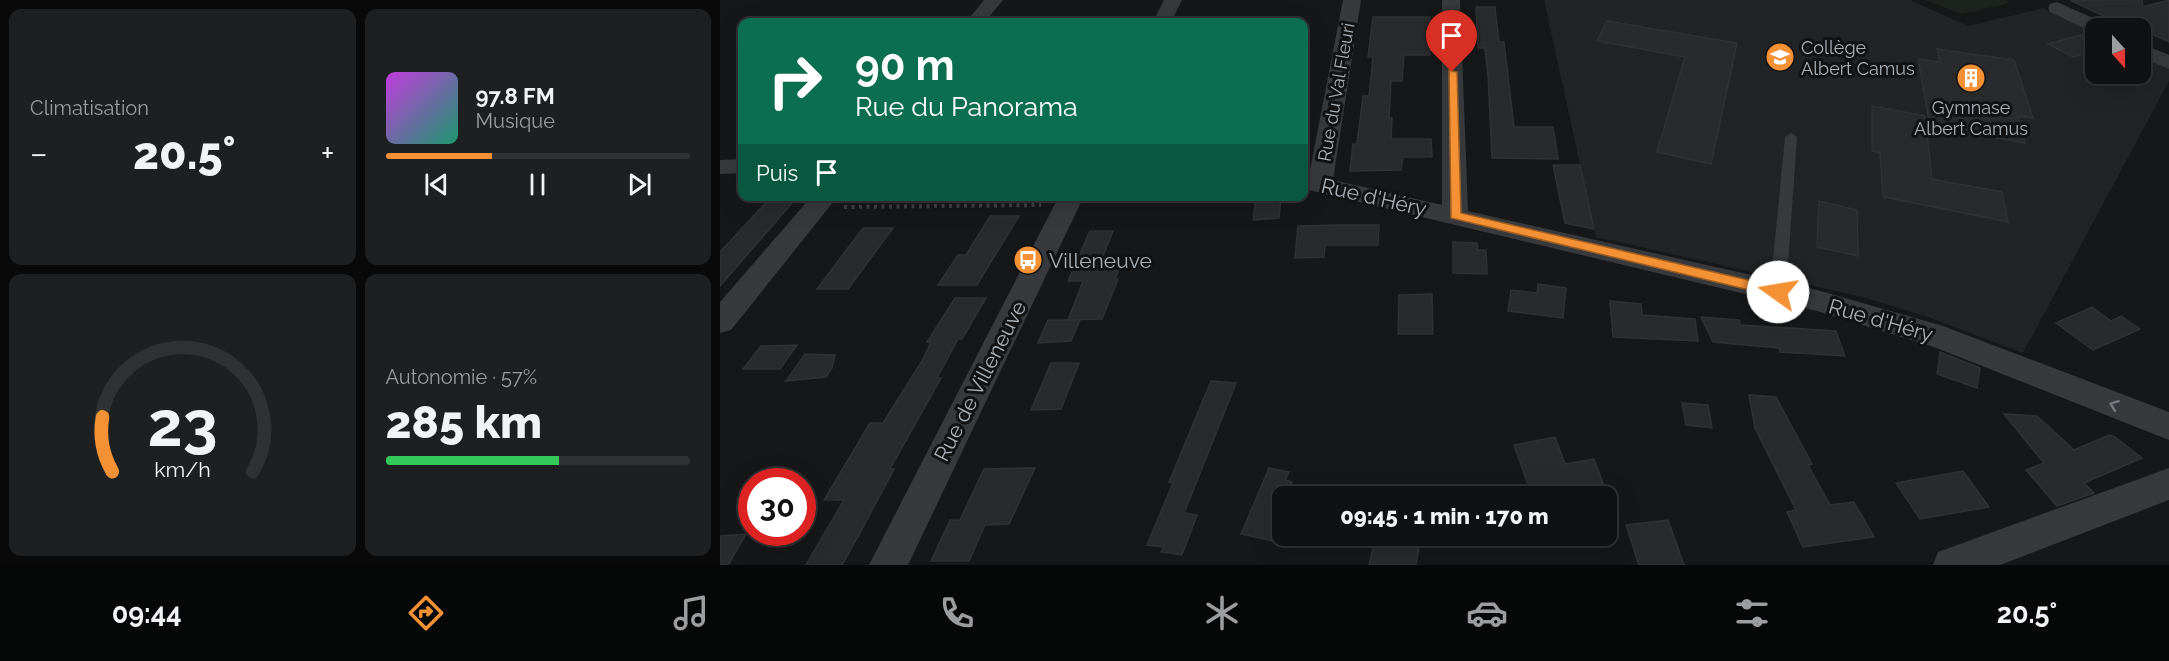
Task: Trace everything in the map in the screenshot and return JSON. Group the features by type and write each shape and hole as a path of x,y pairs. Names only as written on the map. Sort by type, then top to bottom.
{"street":[{"path":"978,18 994,0"},
{"path":"1164,18 1173,0"},
{"name":"Rue du Val Fleuri","path":"1312,182 1352,0"},
{"path":"1451,0 1455,216"},
{"path":"2057,8 2085,21"},
{"path":"2151,54 2169,63"},
{"path":"720,166 738,166"},
{"name":"Rue d'Héry","path":"1312,182 1778,292 1943,338 2169,426"},
{"name":"Rue de Villeneuve","path":"888,565 1070,201"},
{"path":"720,322 821,202"},
{"path":"1952,565 2169,484"}],"lane":[{"path":"1778,292 1791,137"}],"path":[{"path":"821,202 1070,201"}],"shaded area":[{"path":"1544,0 1910,0 1968,26 2043,8 2085,28 2085,84 2151,84 2151,60 2169,69 2169,81 2023,353 1928,317 1863,297 1596,237"},
{"path":"1925,0 2006,0 2010,3 1962,14"}],"building":[{"path":"2070,0 2142,0 2143,7 2169,0 2169,42 2151,34 2151,18 2108,18"},
{"path":"1476,7 1495,7 1499,42 1504,42 1514,127 1553,127 1558,159 1492,158 1488,76 1485,48 1478,48"},
{"path":"1373,17 1430,17 1430,55 1404,55 1402,81 1391,81 1389,118 1392,118 1391,139 1431,139 1432,157 1403,157 1401,170 1350,171 1353,144 1357,144 1363,96 1369,96 1373,57 1368,57"},
{"path":"1607,21 1737,43 1711,164 1657,152 1685,57 1597,41"},
{"path":"2085,34 2085,54 2073,57 2048,44"},
{"name":"Gymnase Albert Camus","path":"1937,49 2014,60 2033,118 2018,116 2025,143 1930,126 1918,59 1940,62"},
{"path":"1872,106 1925,116 1932,179 2002,192 2008,222 1883,197 1880,153 1872,151"},
{"path":"1553,165 1580,165 1594,229 1565,223"},
{"path":"767,201 794,201 720,286 720,252"},
{"path":"1255,201 1281,201 1279,218 1253,220"},
{"path":"1819,201 1857,210 1858,256 1817,247"},
{"path":"990,216 1019,216 977,285 938,285 958,255 966,255"},
{"path":"1379,225 1378,245 1325,245 1324,257 1295,258 1298,226"},
{"path":"863,228 893,228 848,289 817,289"},
{"path":"1090,231 1113,231 1099,266 1121,265 1115,279 1118,279 1102,319 1068,320 1083,281 1068,281"},
{"path":"1453,242 1477,243 1478,250 1486,250 1487,274 1453,273"},
{"path":"1538,284 1566,288 1563,318 1508,311 1511,290 1537,293"},
{"path":"1432,294 1433,334 1398,334 1399,295"},
{"path":"955,298 986,298 962,339 958,339 937,378 941,378 890,469 894,469 860,533 842,565 806,565 844,500 824,500 870,423 883,423 922,361 931,342 927,342"},
{"path":"1610,301 1641,304 1642,315 1695,319 1698,341 1613,337"},
{"path":"2092,307 2111,321 2121,316 2140,329 2093,350 2056,323"},
{"path":"1701,317 1739,320 1740,325 1836,331 1845,356 1780,352 1779,348 1713,342"},
{"path":"1048,320 1080,320 1071,341 1038,343"},
{"path":"797,345 780,369 743,369 761,346"},
{"path":"1940,352 1980,368 1977,388 1937,374"},
{"path":"805,354 835,355 832,368 826,377 786,381"},
{"path":"1051,363 1079,363 1061,409 1031,410"},
{"path":"1211,381 1236,383 1184,513 1197,515 1182,555 1161,552 1164,547 1147,545 1173,483 1169,482"},
{"path":"1749,395 1776,397 1812,464 1808,465 1830,505 1854,502 1874,537 1803,547 1787,512 1796,510 1755,428"},
{"path":"1682,403 1708,405 1712,428 1686,425"},
{"path":"2004,414 2037,416 2074,450 2109,435 2142,458 2084,483 2094,493 2057,506 2026,470 2044,463"},
{"path":"1555,437 1565,464 1594,459 1604,486 1528,486 1514,445"},
{"path":"1035,468 1009,524 985,525 969,561 931,561 950,520 960,520 984,469"},
{"path":"1269,468 1289,472 1285,480 1292,482 1290,486 1272,486 1272,541 1241,534"},
{"path":"1963,471 1989,507 1920,519 1896,483"},
{"path":"1668,520 1684,565 1639,565 1626,525"},
{"path":"738,535 739,546 728,565 720,565 720,536"},
{"path":"1374,546 1419,546 1416,565 1369,565"}],"place":[{"name":"Collège Albert Camus","path":"1780,57"},
{"name":"Gymnase Albert Camus","path":"1971,78"},
{"name":"Villeneuve","path":"1028,260"}],"route":[{"path":"1452,72 1455,216 1778,292"}]}
